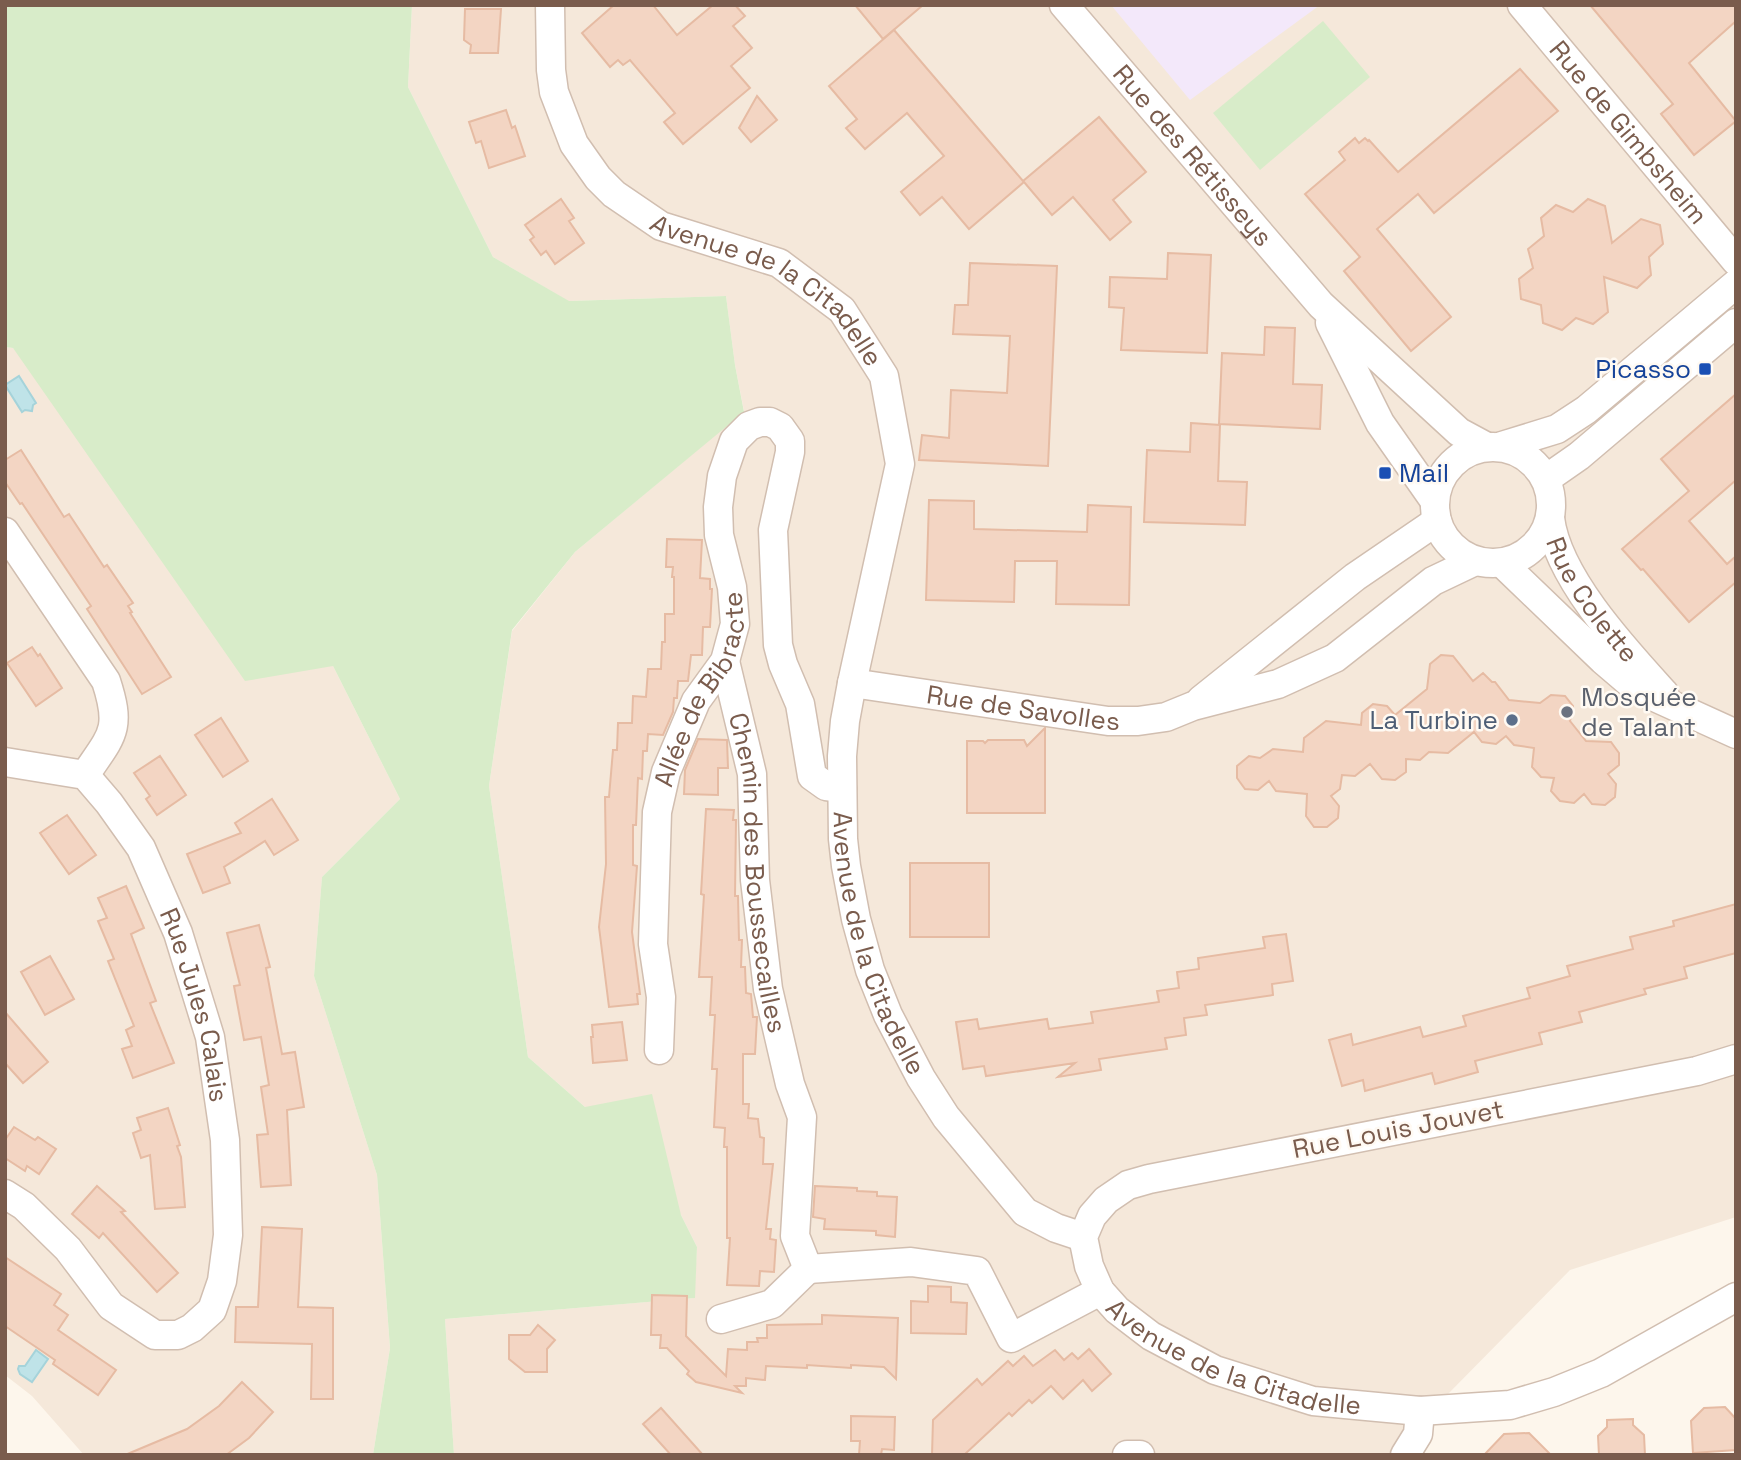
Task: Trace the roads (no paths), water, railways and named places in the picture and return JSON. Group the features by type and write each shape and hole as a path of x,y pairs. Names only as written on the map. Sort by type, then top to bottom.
{"street":[{"name":"Avenue de la Citadelle","path":"550,5 554,92 575,144 598,178 614,194 661,226 779,263 842,310 884,376 900,464 845,721 842,788 846,866 856,919 879,993 909,1057 946,1116 1017,1204 1041,1221 1083,1237 1089,1266 1100,1291 1117,1310 1151,1336 1215,1370 1313,1401 1420,1412 1510,1405 1554,1392 1601,1373 1736,1297"},
{"name":"Rue des Rétisseys","path":"1064,5 1321,305 1459,432 1493,446"},
{"name":"Rue de Gimbsheim","path":"1522,5 1736,261"},
{"path":"1493,446 1518,451 1535,463 1546,480 1552,498 1550,518 1544,534 1533,548 1518,557 1488,562 1461,554 1441,532 1436,511 1439,481 1450,464 1465,452 1557,429 1586,410 1736,284"},
{"name":"Rue des Rétisseys","path":"1321,305 1380,423 1436,511"},
{"path":"1546,480 1579,456 1736,323"},
{"name":"Allée de Bibracte","path":"659,1050 661,997 653,944 657,812 667,772 696,701 725,661 735,624 735,606 719,535 718,506 729,451 741,433 760,422 780,426 790,442 773,530 778,645 800,704 812,776 821,784 842,788"},
{"name":"Rue de Savolles","path":"1193,706 1436,511"},
{"name":"Rue Colette","path":"1550,518 1554,542 1568,571 1633,657 1675,705"},
{"path":"5,532 106,681 114,705 113,733 85,775 5,762"},
{"name":"Rue de Savolles","path":"852,683 1108,721 1138,722 1166,717 1193,706 1278,684 1335,658 1433,581 1488,562"},
{"name":"Rue Colette","path":"1488,562 1637,689 1736,734"},
{"name":"Chemin des Boussecailles","path":"725,661 752,774 755,880 768,989 790,1084 802,1117 795,1236 808,1269"},
{"name":"Rue Jules Calais","path":"5,1194 24,1206 68,1249 111,1306 155,1335 178,1335 192,1328 212,1311 222,1281 228,1235 225,1140 210,1037 178,933 141,848 85,775"},
{"name":"Rue Louis Jouvet","path":"1083,1237 1092,1216 1106,1200 1128,1185 1149,1179 1684,1073 1736,1059"},
{"path":"721,1319 772,1304 808,1269 911,1262 976,1270 1012,1338 1100,1291"},
{"path":"1405,1455 1418,1434 1420,1412"},
{"path":"1127,1455 1140,1455"}],"water":[{"path":"19,376 36,403 32,411 22,412 5,385"},
{"path":"36,1350 48,1359 32,1382 20,1374 18,1369 19,1366 25,1366"}],"place":[{"name":"Picasso","path":"1705,369"},
{"name":"Mail","path":"1385,473"},
{"name":"Mosquée de Talant","path":"1567,712"},
{"name":"La Turbine","path":"1512,720"}]}
